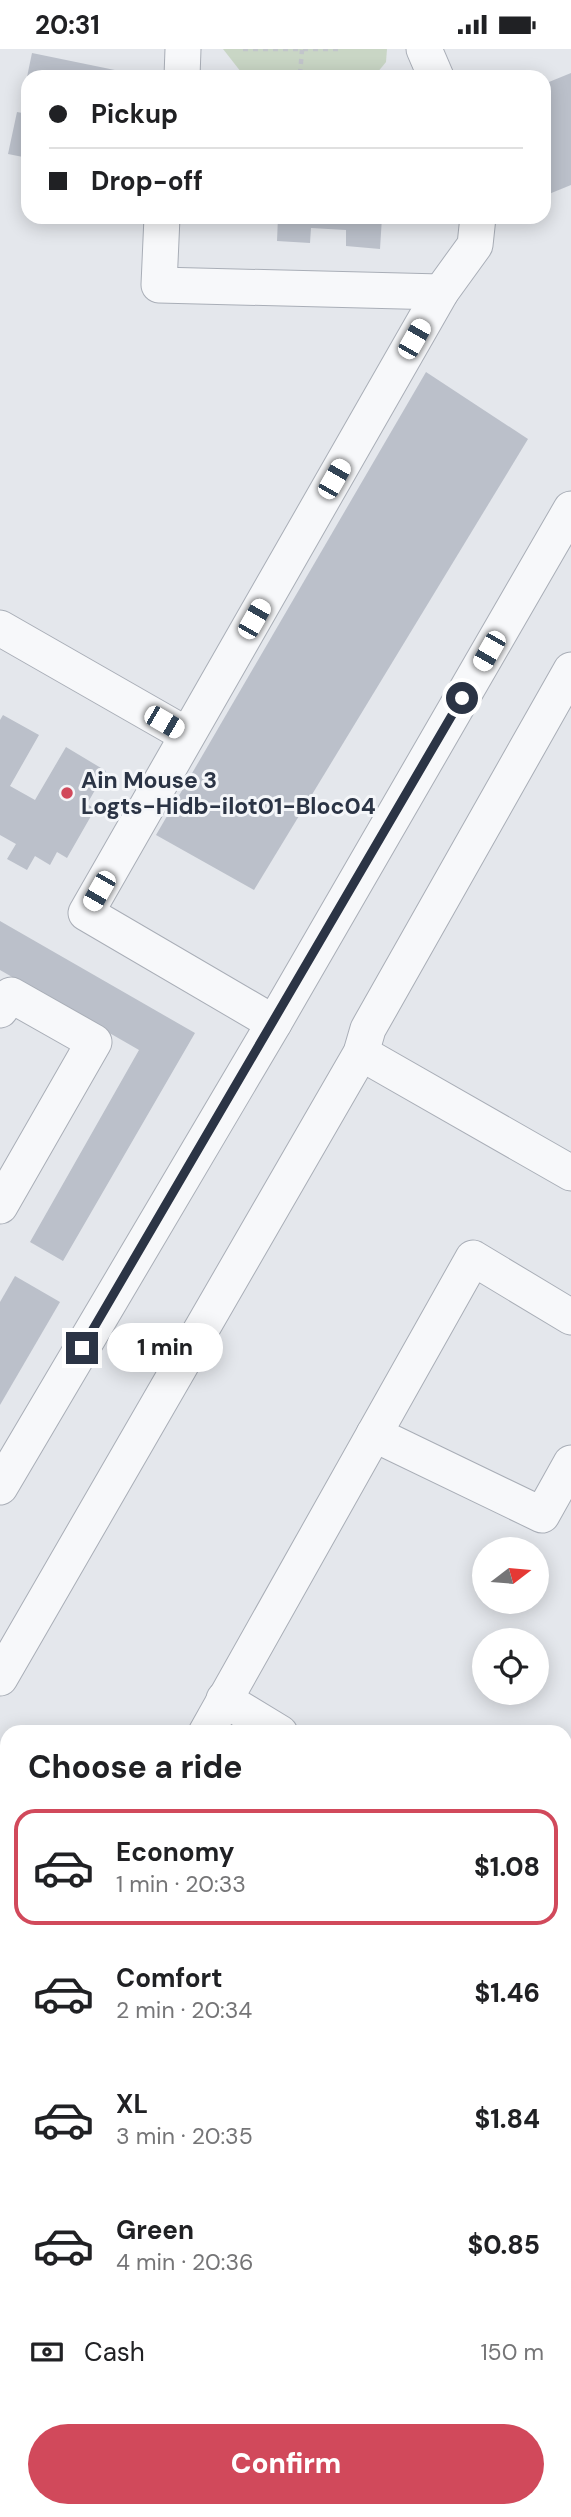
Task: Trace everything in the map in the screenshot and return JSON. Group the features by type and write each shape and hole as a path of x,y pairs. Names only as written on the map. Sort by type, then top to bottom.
{"street":[{"path":"182,70 183,49"},
{"path":"162,224 159,285 441,292"},
{"path":"274,1023 86,913 441,292 475,245 477,224"},
{"path":"0,1487 274,1023 571,509"},
{"path":"0,628 187,735"},
{"path":"0,1678 361,1053 368,1029 571,670"},
{"path":"0,1010 10,995 94,1042 1,1204"},
{"path":"361,1053 571,1173"},
{"path":"210,1725 473,1258 571,1317"},
{"path":"374,1434 542,1515 571,1463"},
{"path":"224,1699 267,1725"}],"path":[{"path":"243,49 343,49"},
{"path":"300,70 302,50"}],"green space":[{"path":"223,49 387,49 386,62 379,70 239,70"}],"building":[{"path":"32,53 115,70 28,70"},
{"path":"571,73 571,185 551,193 551,81"},
{"path":"17,112 21,113 21,157 8,154"},
{"path":"278,224 382,224 380,249 346,246 346,230 311,228 310,243 277,241"},
{"path":"426,372 528,439 254,890 156,835"},
{"name":"Ain Mouse 3 Logts-Hidb-ilot01-Bloc04","path":"3,715 39,735 10,786 35,800 66,747 106,771 87,804 95,809 67,858 57,852 50,865 35,856 27,870 7,859 16,844 0,835 0,720"},
{"path":"0,921 195,1033 63,1261 30,1242 139,1050 0,970"},
{"path":"15,1276 60,1302 0,1405 0,1302"}],"place":[{"name":"Ain Mouse 3 Logts-Hidb-ilot01-Bloc04","path":"67,793"}],"route":[{"path":"82,1348 462,698"}]}
